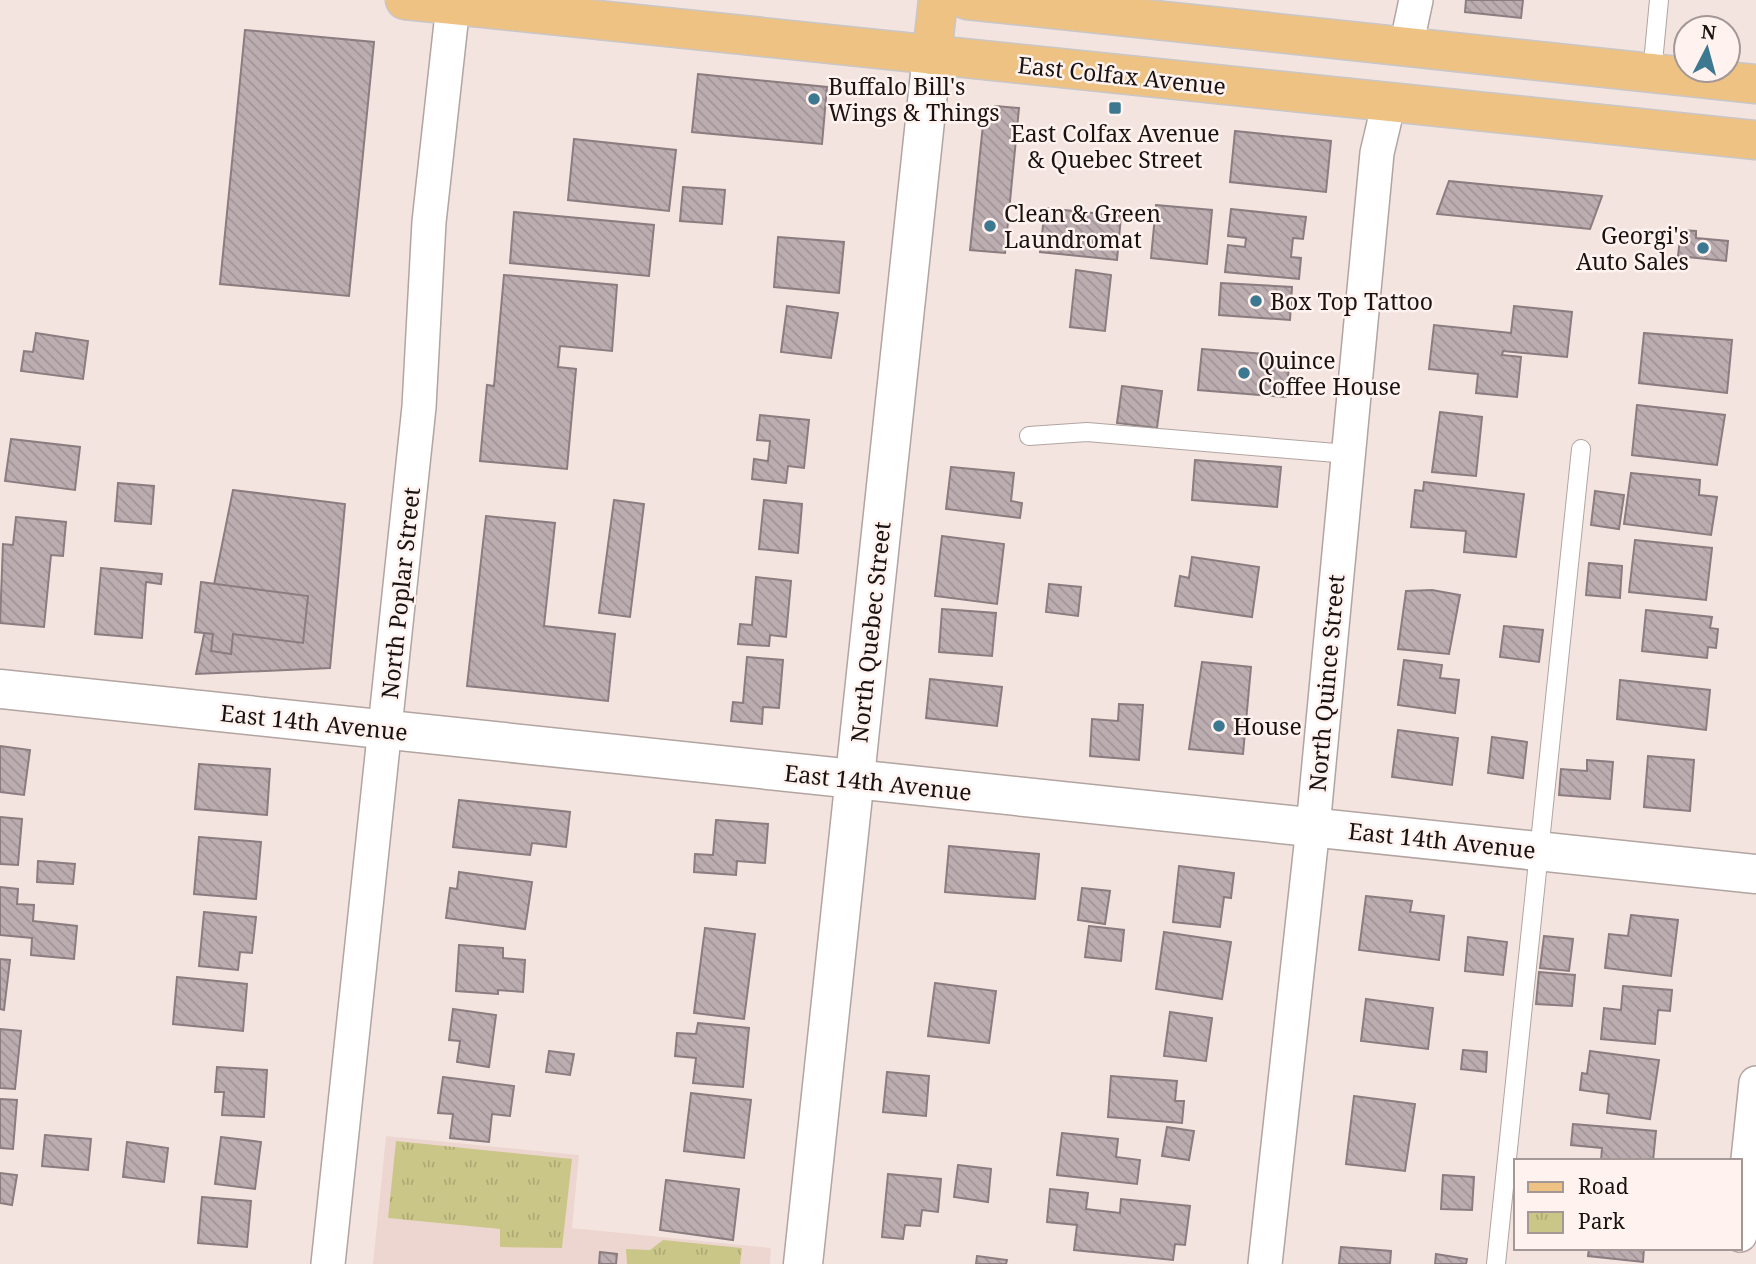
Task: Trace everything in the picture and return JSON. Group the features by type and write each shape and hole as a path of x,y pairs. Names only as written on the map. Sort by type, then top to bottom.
{"main road":[{"name":"East Colfax Avenue","path":"405,0 1756,140"},
{"name":"North Quebec Street","path":"803,1264 939,0"},
{"path":"967,0 1756,84"},
{"name":"East 14th Avenue","path":"0,689 1756,874"}],"street":[{"path":"1406,47 1416,0"},
{"name":"North Poplar Street","path":"328,1264 419,407 429,222 453,5"},
{"name":"North Quince Street","path":"1265,1264 1313,827 1377,153 1389,102"},
{"path":"1742,1216 1756,1083"}],"lane":[{"path":"1651,73 1658,0"},
{"path":"1028,436 1087,432 1348,454"},
{"path":"1496,1264 1581,449"}],"shaded area":[{"path":"386,1136 579,1155 572,1228 771,1248 770,1264 373,1264"}],"green space":[{"path":"396,1141 572,1159 562,1248 500,1247 500,1229 388,1218"},
{"path":"663,1240 742,1248 740,1264 627,1264 626,1249 650,1250"}],"building":[{"path":"1466,0 1523,0 1521,18 1465,12"},
{"path":"245,30 374,42 349,296 220,284"},
{"path":"698,74 827,87 822,144 692,132"},
{"path":"995,106 1019,108 1005,253 970,250 984,115"},
{"path":"1235,131 1331,141 1326,192 1230,182"},
{"path":"574,139 676,150 669,211 568,200"},
{"path":"1449,181 1602,196 1590,229 1437,214"},
{"path":"683,187 725,190 722,224 680,221"},
{"path":"1156,205 1212,210 1207,264 1151,258"},
{"path":"1045,208 1121,216 1117,260 1040,252"},
{"path":"1231,209 1306,217 1303,239 1293,238 1291,257 1301,258 1299,279 1225,272 1228,245 1245,247 1246,238 1228,236"},
{"path":"514,212 654,225 649,276 510,263"},
{"path":"1681,230 1696,231 1696,238 1728,241 1726,261 1678,256"},
{"path":"778,237 844,242 839,293 774,287"},
{"path":"1076,270 1111,275 1105,331 1070,327"},
{"path":"504,275 617,285 612,351 560,346 558,367 576,369 567,469 480,461 487,385 494,386"},
{"name":"Box Top Tattoo","path":"1221,283 1292,287 1290,320 1219,315"},
{"path":"787,306 838,313 831,358 781,352"},
{"path":"1514,306 1572,312 1567,357 1503,351 1502,355 1521,357 1517,397 1476,393 1478,374 1429,369 1434,325 1511,333"},
{"path":"36,333 88,341 83,379 21,371 24,351 33,352"},
{"path":"1644,333 1732,340 1727,393 1639,383"},
{"name":"Quince Coffee House","path":"1202,349 1290,356 1286,397 1198,390"},
{"path":"1122,386 1162,391 1157,428 1117,423"},
{"path":"1637,405 1725,415 1717,465 1632,455"},
{"path":"1440,412 1482,417 1476,476 1432,472"},
{"path":"760,415 809,420 804,468 788,466 786,483 752,479 754,459 768,461 770,441 757,440"},
{"path":"11,439 80,447 75,490 5,481"},
{"path":"1195,460 1281,467 1277,507 1192,500"},
{"path":"951,467 1014,473 1011,501 1022,503 1020,518 946,509"},
{"path":"1631,473 1700,480 1699,495 1717,497 1711,535 1624,524"},
{"path":"1424,482 1524,494 1516,557 1464,552 1466,531 1411,527 1415,490 1423,491"},
{"path":"118,483 154,486 151,524 115,521"},
{"path":"233,490 345,504 330,668 196,674"},
{"path":"1595,491 1624,495 1619,529 1591,525"},
{"path":"614,500 644,504 630,617 599,613"},
{"path":"764,500 802,504 798,553 759,549"},
{"path":"486,516 555,523 544,626 615,634 608,701 467,686"},
{"path":"16,517 66,522 63,556 51,555 44,627 0,623 3,544 13,545"},
{"path":"942,536 1004,544 997,604 935,596"},
{"path":"1635,540 1712,548 1706,600 1629,592"},
{"path":"1192,557 1259,567 1252,617 1175,606 1180,576 1189,578"},
{"path":"1589,563 1622,566 1620,598 1586,595"},
{"path":"101,568 162,574 161,584 146,582 142,638 95,634"},
{"path":"756,577 791,581 786,637 770,635 769,646 738,644 740,624 752,625"},
{"path":"201,582 308,596 303,643 233,634 231,654 211,651 213,634 195,632"},
{"path":"1049,584 1081,587 1078,616 1046,612"},
{"path":"1432,590 1460,595 1449,654 1398,649 1406,591"},
{"path":"942,609 996,613 992,656 939,652"},
{"path":"1646,610 1712,617 1710,628 1718,629 1716,648 1708,647 1707,658 1642,651"},
{"path":"1504,626 1543,630 1539,662 1500,657"},
{"path":"747,657 783,660 779,708 763,707 762,724 731,721 733,702 743,703"},
{"path":"1404,660 1442,665 1440,678 1459,680 1455,713 1398,705"},
{"name":"House","path":"1202,662 1251,667 1243,754 1189,749"},
{"path":"930,679 1002,687 997,726 926,718"},
{"path":"1620,680 1710,690 1706,730 1617,719"},
{"path":"1119,704 1143,705 1139,760 1090,756 1092,719 1118,721"},
{"path":"1398,730 1458,738 1452,785 1392,777"},
{"path":"1492,737 1527,742 1523,778 1488,773"},
{"path":"0,746 30,750 24,795 0,792"},
{"path":"1648,756 1694,760 1690,811 1644,807"},
{"path":"1587,760 1613,762 1610,799 1559,795 1561,769 1587,771"},
{"path":"199,764 270,769 267,815 195,809"},
{"path":"459,800 570,812 566,847 532,843 530,855 453,847"},
{"path":"0,817 22,819 18,865 0,864"},
{"path":"716,820 768,824 765,863 737,861 736,875 694,872 695,854 713,855"},
{"path":"199,837 261,842 256,899 194,894"},
{"path":"949,846 1039,854 1035,899 945,892"},
{"path":"38,861 75,864 73,884 37,882"},
{"path":"1179,866 1234,873 1231,898 1224,897 1220,927 1173,922"},
{"path":"459,872 532,882 525,929 446,918 450,888 457,889"},
{"path":"0,887 18,889 17,904 34,905 33,921 77,926 74,959 31,955 32,938 0,935"},
{"path":"1082,888 1110,891 1105,924 1078,920"},
{"path":"1366,896 1412,901 1410,912 1444,916 1439,960 1359,950"},
{"path":"204,912 256,917 252,953 240,952 238,970 199,966"},
{"path":"1631,915 1678,920 1671,976 1605,968 1609,934 1628,936"},
{"path":"1089,926 1124,930 1121,961 1085,957"},
{"path":"705,928 755,934 744,1019 694,1013"},
{"path":"1164,932 1231,942 1222,999 1156,989"},
{"path":"1544,936 1573,939 1569,971 1540,968"},
{"path":"1468,937 1507,942 1503,975 1465,971"},
{"path":"459,945 503,948 503,958 525,960 523,992 498,990 498,994 456,991"},
{"path":"0,959 10,960 4,1010 0,1009"},
{"path":"1539,972 1575,975 1572,1006 1536,1004"},
{"path":"177,977 247,984 243,1031 173,1024"},
{"path":"935,983 996,991 989,1043 928,1036"},
{"path":"1623,986 1672,990 1670,1011 1658,1010 1655,1044 1601,1039 1604,1008 1621,1010"},
{"path":"1366,999 1433,1008 1428,1049 1361,1041"},
{"path":"453,1009 496,1015 489,1067 457,1062 460,1041 449,1040"},
{"path":"1170,1012 1212,1018 1206,1061 1164,1056"},
{"path":"698,1023 749,1028 743,1087 693,1083 696,1058 675,1056 677,1033 696,1034"},
{"path":"0,1029 21,1031 15,1089 0,1088"},
{"path":"1463,1050 1487,1052 1486,1072 1461,1069"},
{"path":"549,1051 574,1054 570,1075 546,1072"},
{"path":"1590,1051 1659,1060 1650,1119 1607,1113 1609,1094 1580,1090 1582,1073 1587,1074"},
{"path":"217,1067 267,1070 264,1117 222,1115 224,1092 215,1092"},
{"path":"887,1072 929,1076 926,1116 883,1112"},
{"path":"1111,1076 1177,1081 1175,1101 1184,1101 1182,1123 1108,1117"},
{"path":"443,1077 514,1086 510,1116 492,1114 489,1142 450,1138 453,1114 438,1113"},
{"path":"691,1093 751,1100 744,1158 684,1151"},
{"path":"1354,1096 1415,1104 1405,1171 1346,1164"},
{"path":"0,1099 17,1100 13,1149 0,1148"},
{"path":"1573,1124 1656,1131 1653,1159 1601,1159 1602,1148 1571,1145"},
{"path":"1167,1127 1194,1131 1189,1160 1162,1156"},
{"path":"1062,1133 1118,1139 1116,1157 1140,1160 1137,1184 1057,1175"},
{"path":"45,1135 91,1139 88,1170 42,1166"},
{"path":"221,1137 261,1142 255,1189 215,1184"},
{"path":"127,1142 168,1148 164,1182 123,1177"},
{"path":"958,1165 991,1169 988,1202 954,1197"},
{"path":"0,1173 17,1175 12,1205 0,1203"},
{"path":"888,1174 941,1179 938,1212 922,1210 920,1226 905,1225 903,1239 882,1237"},
{"path":"1443,1175 1474,1177 1472,1210 1441,1209"},
{"path":"666,1180 739,1189 733,1240 660,1230"},
{"path":"1050,1189 1088,1193 1086,1209 1120,1213 1121,1199 1190,1206 1185,1245 1175,1244 1173,1260 1074,1250 1077,1225 1047,1222"},
{"path":"202,1197 251,1201 247,1247 198,1243"},
{"path":"1341,1247 1391,1251 1390,1264 1339,1264"},
{"path":"1589,1250 1644,1250 1643,1262 1588,1256"},
{"path":"600,1252 617,1254 616,1264 599,1264"},
{"path":"1436,1254 1467,1259 1466,1264 1435,1264"},
{"path":"977,1256 1007,1260 1006,1264 976,1264"}],"place":[{"name":"Buffalo Bill's Wings & Things","path":"814,99"},
{"name":"East Colfax Avenue & Quebec Street","path":"1115,108"},
{"name":"Clean & Green Laundromat","path":"990,226"},
{"name":"Georgi's Auto Sales","path":"1703,248"},
{"name":"Box Top Tattoo","path":"1256,301"},
{"name":"Quince Coffee House","path":"1244,373"},
{"name":"House","path":"1219,726"}]}
